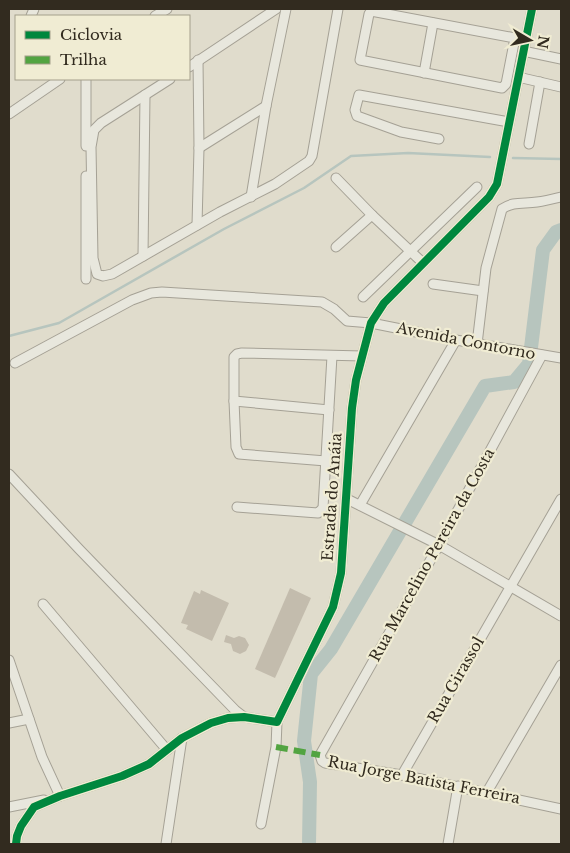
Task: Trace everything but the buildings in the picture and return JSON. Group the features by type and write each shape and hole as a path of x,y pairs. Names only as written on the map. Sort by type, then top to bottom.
{"street":[{"path":"190,66 276,9"},
{"path":"251,197 266,106 286,9"},
{"path":"169,80 97,126 92,135 93,258 95,271 102,276 112,274 197,225 275,184 309,161 312,156 338,9"},
{"name":"Estrada do Anáia","path":"277,722 332,607 341,573 352,408 356,380 371,323 384,303 494,190 497,184 532,9"},
{"path":"514,38 506,84 502,88 360,60 370,11 525,40"},
{"path":"424,73 434,23"},
{"path":"523,51 561,59"},
{"path":"197,225 199,148 198,60"},
{"path":"518,77 561,87"},
{"path":"9,114 59,80"},
{"path":"86,80 86,279"},
{"path":"529,144 540,82"},
{"path":"439,139 401,132 357,116 355,110 359,95 509,122"},
{"path":"143,256 145,96"},
{"path":"199,148 266,106"},
{"path":"336,178 423,263"},
{"path":"363,297 477,187"},
{"path":"477,344 486,268 502,209 514,203 536,202 561,197"},
{"path":"336,247 372,215"},
{"path":"433,284 483,291"},
{"name":"Avenida Contorno","path":"16,363 132,300 152,293 162,292 322,302 329,305 347,321 371,323 561,358"},
{"path":"360,504 456,340"},
{"path":"326,461 239,454 236,448 234,357 242,353 362,356"},
{"name":"Rua Marcelino Pereira da Costa","path":"320,755 439,545 541,355"},
{"path":"237,507 318,513 323,508 332,356"},
{"path":"234,401 329,410"},
{"path":"9,474 78,549 244,717"},
{"path":"347,499 439,545 561,616"},
{"name":"Rua Girassol","path":"402,775 561,499"},
{"path":"43,604 167,750"},
{"path":"9,660 48,773 60,796"},
{"path":"488,792 561,665"},
{"path":"16,844 21,826 34,807 60,796 122,776 149,764 182,738 211,723 228,718 244,717 277,722 276,747 262,824"},
{"path":"9,723 29,719"},
{"path":"166,844 182,738"},
{"name":"Rua Jorge Batista Ferreira","path":"320,755 325,764 402,775 561,809"},
{"path":"448,844 458,786"},
{"path":"9,807 33,801 49,800"}],"waterway":[{"path":"9,336 59,323 224,229 304,188 351,156 408,153 490,157"},
{"path":"513,158 561,159"},
{"path":"309,844 310,782 304,741 311,674 331,649 485,386 514,382 529,364 543,250 556,232 561,230"}],"marked path":[{"path":"276,747 320,755"}],"cycle path":[{"path":"16,844 21,826 34,807 60,796 122,776 149,764 182,738 211,723 228,718 244,717 277,722 333,607 341,573 352,408 356,380 371,323 384,303 489,197 497,184 532,9"}]}
